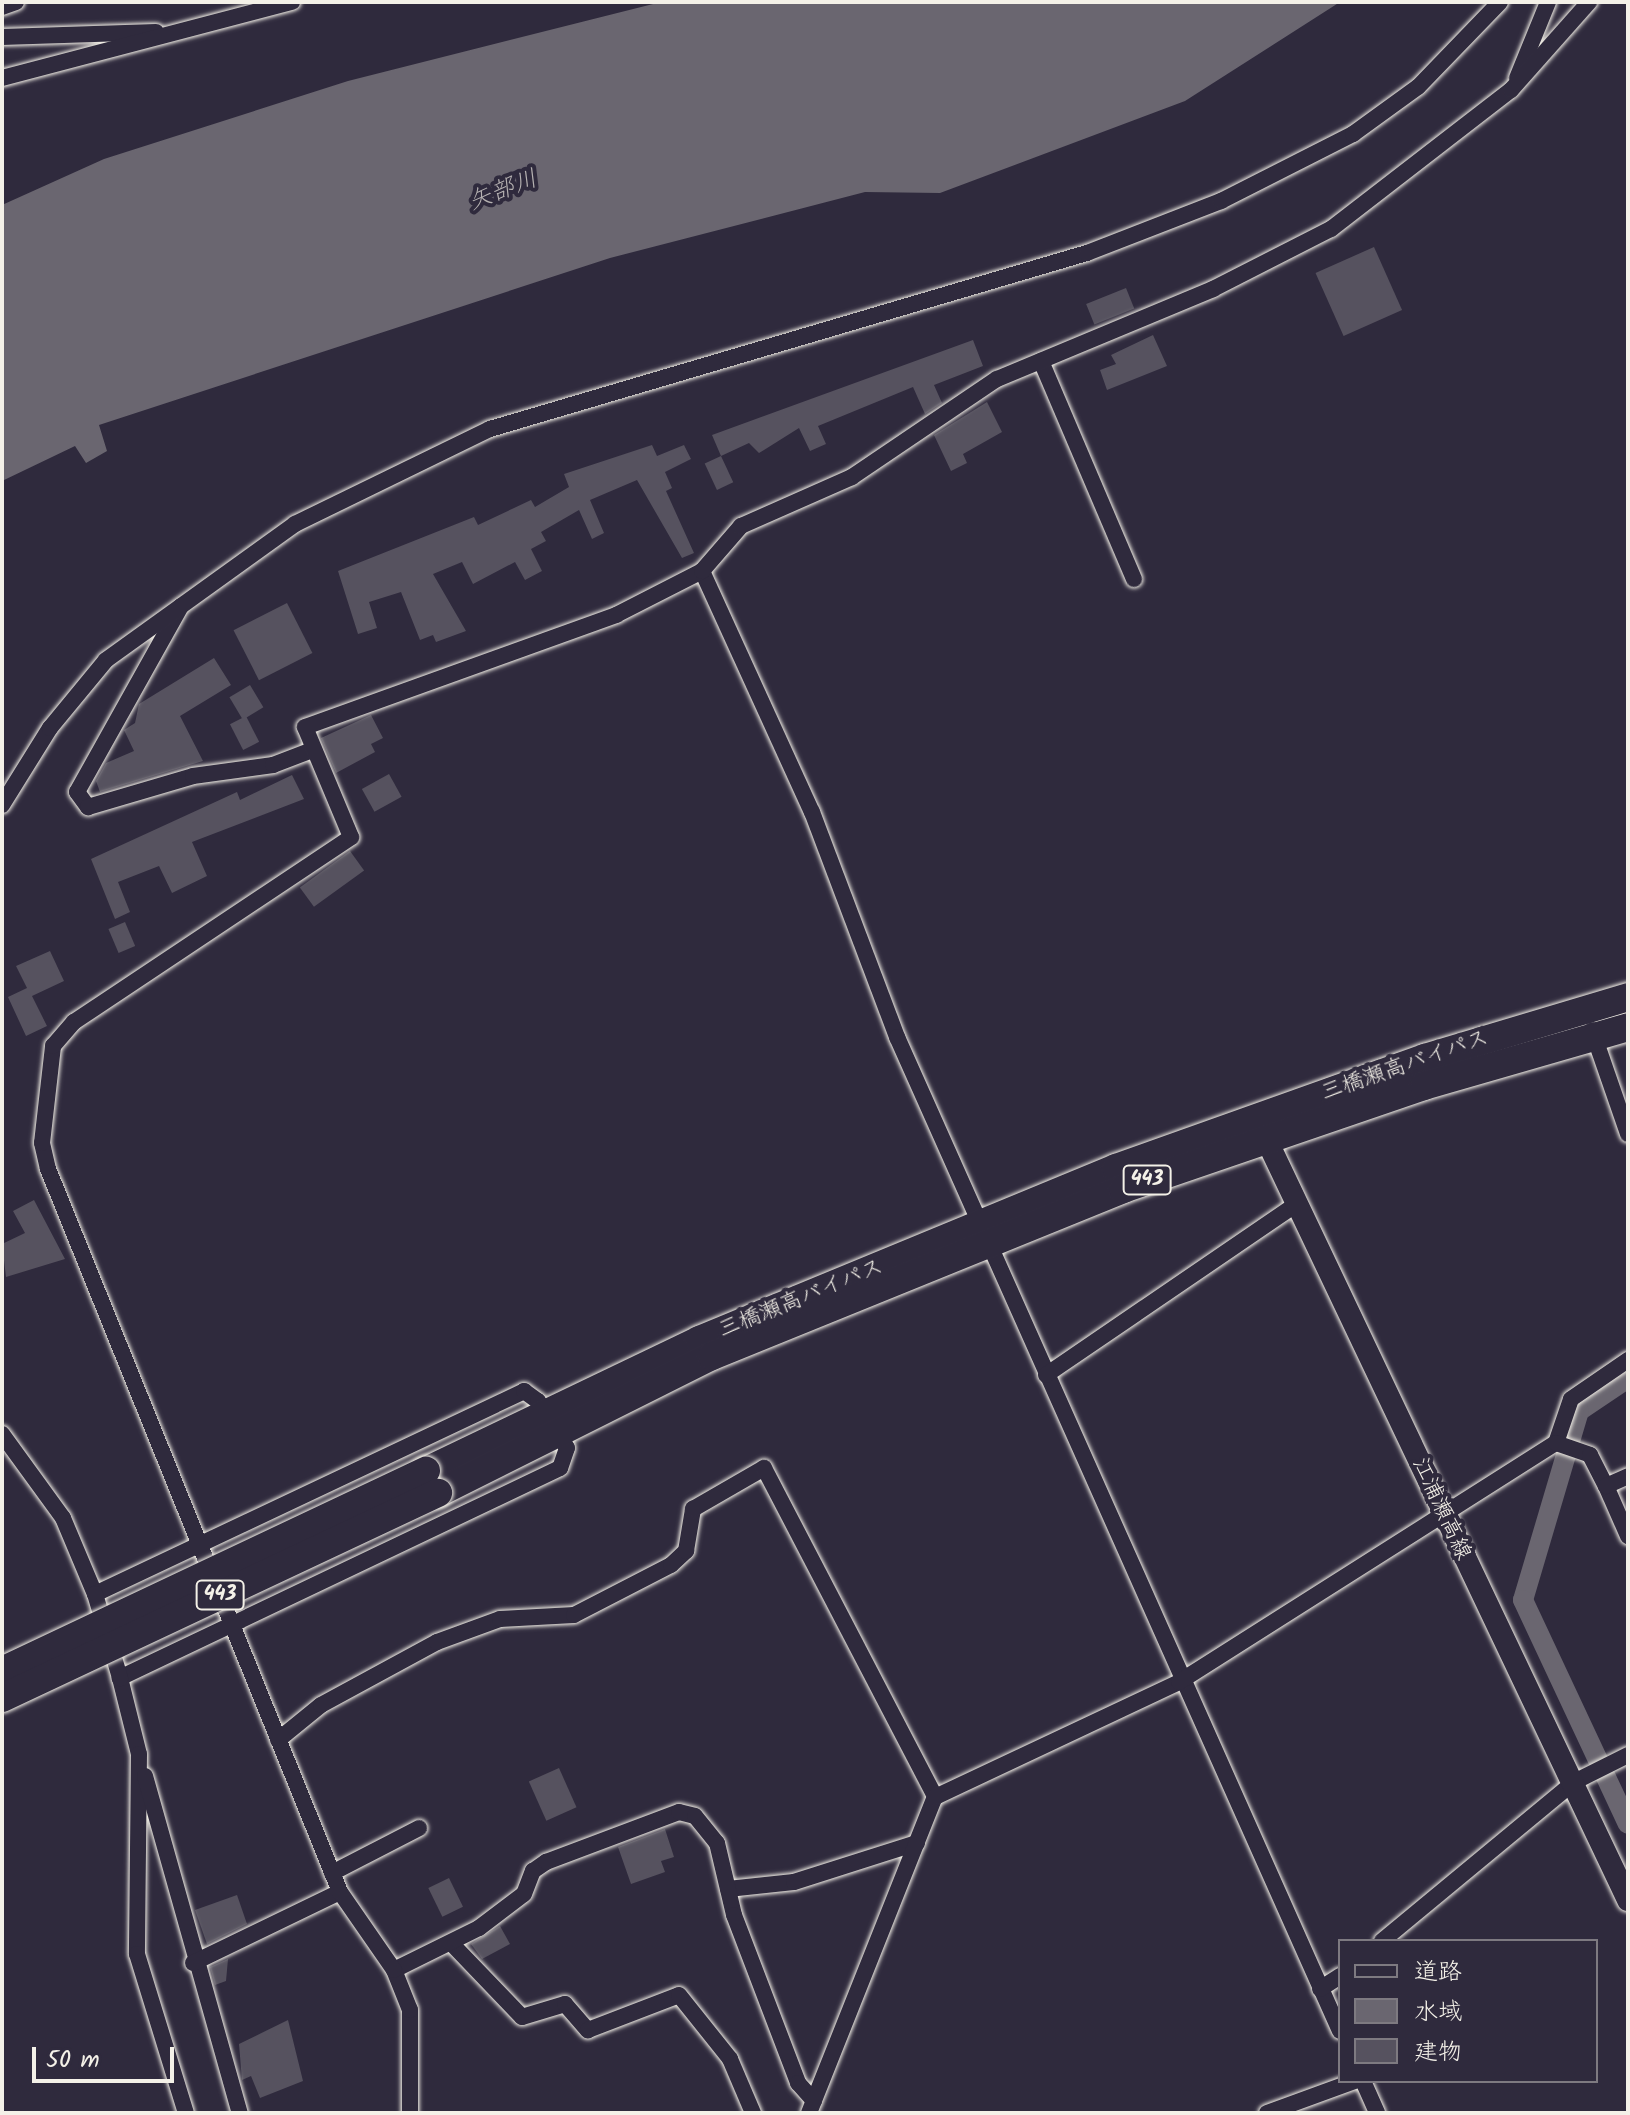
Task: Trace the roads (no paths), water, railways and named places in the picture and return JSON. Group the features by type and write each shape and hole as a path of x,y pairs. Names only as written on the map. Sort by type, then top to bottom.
{"highway":[{"name":"三橋瀬高バイパス","path":"2,1698 554,1424 984,1233 1261,1128 1589,1008 1628,997"},
{"name":"三橋瀬高バイパス","path":"1261,1128 1628,1027"},
{"name":"三橋瀬高バイパス","path":"2,1671 432,1482"}],"main road":[{"name":"江浦瀬高線","path":"1261,1128 1628,1900"}],"street":[{"path":"2,7 16,2"},
{"path":"2,78 292,2"},
{"path":"2,805 76,692 120,648 295,524 490,429 1087,253 1272,179 1353,134 1418,87 1500,2"},
{"path":"1511,90 1548,2"},
{"path":"410,2113 410,2010 394,1970 340,1892 228,1625 48,1169 47,1066 74,1022 351,837 312,750 305,727 616,615 702,571 741,526 852,477 997,379 1331,229 1511,90 1589,2"},
{"path":"2,37 173,33"},
{"path":"1041,361 1134,579"},
{"path":"702,571 812,812 897,1037 1179,1682 1285,1897 1338,2027"},
{"path":"184,601 77,792 88,807 193,776 273,765 312,750"},
{"path":"1589,1008 1593,1037 1628,1134"},
{"path":"1046,1375 1297,1204"},
{"path":"1556,1443 1571,1399 1628,1360"},
{"path":"95,1594 524,1391 554,1424 567,1448 560,1468 120,1678"},
{"path":"2,1434 63,1518 95,1594 120,1678 193,1963 240,2113"},
{"path":"811,2107 935,1797 1179,1682 1441,1511 1556,1443 1575,1446 1590,1455 1628,1536"},
{"path":"278,1740 321,1705 437,1642 500,1619 574,1615 671,1565 686,1551 693,1509 764,1468 935,1797"},
{"path":"1606,1486 1628,1476"},
{"path":"139,1754 137,1954 186,2113"},
{"path":"1384,1939 1574,1782 1626,1761"},
{"path":"394,1970 452,1944 524,1894 533,1871 546,1862 679,1812 710,1827 728,1889 798,2083 811,2107"},
{"path":"332,1873 419,1828"},
{"path":"728,1889 794,1882 917,1843"},
{"path":"193,1963 340,1892"},
{"path":"452,1944 522,2017 565,2004 588,2030 679,1995 730,2059 753,2113"},
{"path":"1320,1989 1338,1977"},
{"path":"1267,2113 1350,2083"},
{"path":"1364,2083 1377,2113"}],"water":[{"name":"矢部川","path":"661,2 1340,2 1185,101 940,193 865,192 610,258 99,425 107,451 86,463 75,446 2,481 2,205 104,159 348,81"}],"waterway":[{"path":"1628,1378 1579,1411 1523,1600 1628,1824"}]}
